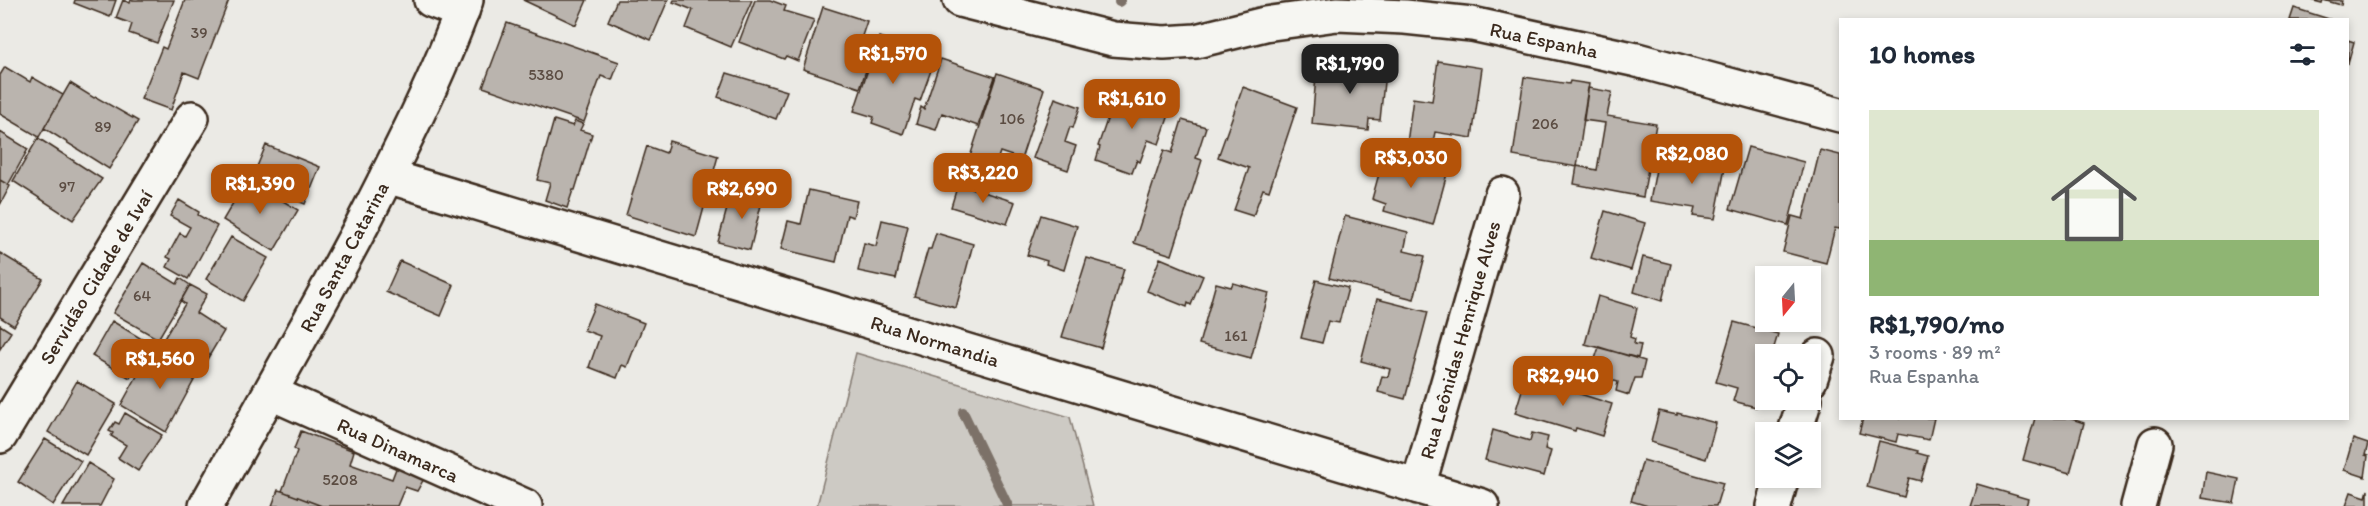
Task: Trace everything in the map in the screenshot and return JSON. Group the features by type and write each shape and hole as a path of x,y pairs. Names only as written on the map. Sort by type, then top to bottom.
{"street":[{"path":"431,0 464,6"},
{"name":"Rua Espanha","path":"960,0 1113,39 1164,43 1196,41 1265,24 1338,14 1405,16 1472,24 1637,60 1839,115"},
{"name":"Rua Santa Catarina","path":"206,506 271,393 387,176 464,6"},
{"name":"Servidão Cidade de Ivaí","path":"0,436 192,118"},
{"name":"Rua Normandia","path":"387,176 1482,506"},
{"name":"Rua Leônidas Henrique Alves","path":"1418,487 1502,194"},
{"name":"Rua Dinamarca","path":"271,393 525,506"},
{"path":"2138,506 2155,444"},
{"path":"1774,506 1779,488"}],"shaded area":[{"path":"856,353 1070,417 1093,506 817,506"}],"building":[{"path":"75,0 116,0 110,17 74,3"},
{"path":"123,0 130,3 131,0 174,0 157,43 129,33 132,24 116,18"},
{"path":"185,0 229,0 199,78 184,72 171,110 141,99 162,47 166,49"},
{"path":"523,0 587,0 576,25"},
{"path":"617,0 668,0 651,40 608,21"},
{"path":"674,0 752,0 731,47 686,28 693,10 673,2"},
{"path":"755,0 770,0 786,6 784,11 814,20 798,61 786,56 784,59 739,42"},
{"path":"2323,0 2342,0 2341,5"},
{"path":"823,7 867,21 859,45 873,50 860,88 803,69"},
{"path":"2294,8 2326,18 2291,18"},
{"path":"507,23 619,62 612,80 601,76 584,122 483,87"},
{"path":"879,37 923,52 922,58 934,62 920,101 915,99 903,134 872,123 874,117 854,111"},
{"path":"2349,40 2354,42 2349,60"},
{"path":"941,59 995,77 978,126 942,113 936,130 916,124 921,107 924,109"},
{"path":"1337,59 1386,63 1380,120 1369,119 1368,130 1312,124 1316,76 1336,78"},
{"path":"1438,61 1482,68 1472,138 1435,132 1432,147 1407,143 1413,98 1432,101"},
{"path":"5,67 30,82 32,77 63,95 39,137 0,114 0,75"},
{"path":"727,73 787,91 776,119 718,97"},
{"path":"997,73 1044,89 1021,159 1000,152 992,175 967,166"},
{"path":"1524,77 1569,84 1570,81 1589,84 1577,167 1513,156"},
{"path":"70,83 138,121 109,169 44,128"},
{"path":"1243,87 1297,107 1269,191 1263,189 1253,216 1234,210 1249,168 1218,157"},
{"path":"1588,88 1612,92 1607,116 1656,124 1643,197 1574,184 1577,166 1597,170 1605,123 1583,120"},
{"path":"1117,91 1132,97 1133,92 1172,106 1159,144 1148,140 1140,162 1137,160 1132,173 1096,160 1100,147 1098,146"},
{"path":"1055,98 1080,107 1073,128 1070,127 1065,142 1076,146 1068,170 1033,158"},
{"path":"554,120 573,126 575,121 583,124 580,130 592,134 575,190 573,190 567,208 545,200 550,183 537,180"},
{"path":"1182,120 1206,127 1196,158 1202,160 1172,255 1134,243 1164,150 1172,153"},
{"path":"0,132 28,149 8,185 0,180"},
{"path":"38,138 102,179 73,220 13,181"},
{"path":"669,141 718,156 696,237 626,215 647,146 666,153"},
{"path":"266,145 320,167 305,204 269,189 271,184 256,178 259,170 256,169"},
{"path":"1748,147 1804,162 1788,225 1730,209"},
{"path":"1820,150 1839,155 1839,229 1835,228 1826,263 1783,252 1792,216 1803,219"},
{"path":"1400,153 1448,170 1433,225 1384,211 1386,204 1372,199 1380,170 1385,171 1386,168 1396,171"},
{"path":"1692,153 1727,158 1715,219 1693,216 1695,208 1650,201 1657,164 1690,169"},
{"path":"247,179 298,210 274,251 223,220"},
{"path":"0,180 10,186 0,205"},
{"path":"958,184 1015,202 1007,224 951,207"},
{"path":"744,188 764,193 750,250 718,242 729,201 740,204"},
{"path":"809,190 857,201 853,217 847,215 836,262 781,249 788,221 801,224"},
{"path":"179,200 217,226 188,279 167,267 171,259 167,257 180,233 185,236 190,227 170,216"},
{"path":"1605,211 1645,223 1631,270 1591,258"},
{"path":"1041,215 1077,226 1064,270 1046,264 1047,261 1027,255"},
{"path":"1345,216 1408,232 1404,251 1425,256 1414,299 1329,278"},
{"path":"882,220 908,226 896,279 858,271 864,243 876,246"},
{"path":"936,233 973,244 956,308 914,296 928,249 931,249"},
{"path":"231,237 268,258 243,301 206,279"},
{"path":"0,253 43,279 14,326 0,317"},
{"path":"1643,257 1671,264 1662,301 1634,292"},
{"path":"1087,258 1124,269 1101,348 1062,337"},
{"path":"1160,258 1203,276 1191,305 1188,303 1187,307 1147,291"},
{"path":"400,261 454,285 441,316 386,292"},
{"path":"143,263 177,284 180,278 190,285 158,339 113,313"},
{"path":"1316,280 1348,288 1339,323 1328,321 1322,343 1301,338"},
{"path":"1216,283 1231,287 1233,283 1269,293 1251,358 1199,344"},
{"path":"190,285 207,294 196,313 224,331 202,368 168,348 170,344 163,340 185,304 181,301"},
{"path":"1598,296 1637,308 1630,337 1635,339 1634,344 1641,345 1638,358 1585,344"},
{"path":"1377,299 1428,312 1405,399 1378,392 1382,376 1388,377 1390,369 1361,361"},
{"path":"595,304 644,323 627,367 622,365 617,378 589,367 600,336 584,330"},
{"path":"112,321 150,344 130,378 92,356"},
{"path":"1734,322 1755,328 1755,332 1778,334 1775,344 1755,344 1755,407 1733,401 1737,388 1716,382"},
{"path":"0,325 11,332 0,349"},
{"path":"1599,347 1645,361 1641,378 1635,378 1629,395 1616,391 1618,382 1590,374"},
{"path":"157,349 198,373 166,432 121,405 151,351 154,353"},
{"path":"1526,377 1612,404 1602,436 1576,428 1575,431 1515,413"},
{"path":"77,381 116,404 86,455 48,432"},
{"path":"1659,411 1716,423 1706,459 1651,442"},
{"path":"125,413 162,435 138,471 118,458 126,445 111,436 113,433 109,431 115,422 119,424"},
{"path":"1862,420 1934,420 1929,440 1898,434 1896,442 1859,433"},
{"path":"2034,420 2075,420 2084,423 2070,473 2023,460"},
{"path":"1493,430 1530,441 1532,433 1548,437 1545,449 1551,451 1544,476 1485,460"},
{"path":"301,431 354,451 350,464 392,479 397,466 425,477 417,491 405,487 397,506 322,506 282,491 297,451 294,449"},
{"path":"45,439 81,461 53,505 18,482"},
{"path":"2353,439 2368,444 2365,455 2368,456 2365,477 2344,470"},
{"path":"1879,441 1918,451 1917,453 1928,456 1921,481 1909,478 1904,497 1867,487"},
{"path":"1643,460 1723,483 1716,506 1648,506 1631,501"},
{"path":"88,463 114,479 100,506 63,506"},
{"path":"2206,472 2239,479 2234,503 2202,498"},
{"path":"1977,484 2028,499 2026,506 1970,506"},
{"path":"278,490 282,491 322,506 272,506"},
{"path":"2368,490 2368,506 2346,506 2351,492 2366,497"}],"waterway":[{"path":"963,412 1008,506"}]}
